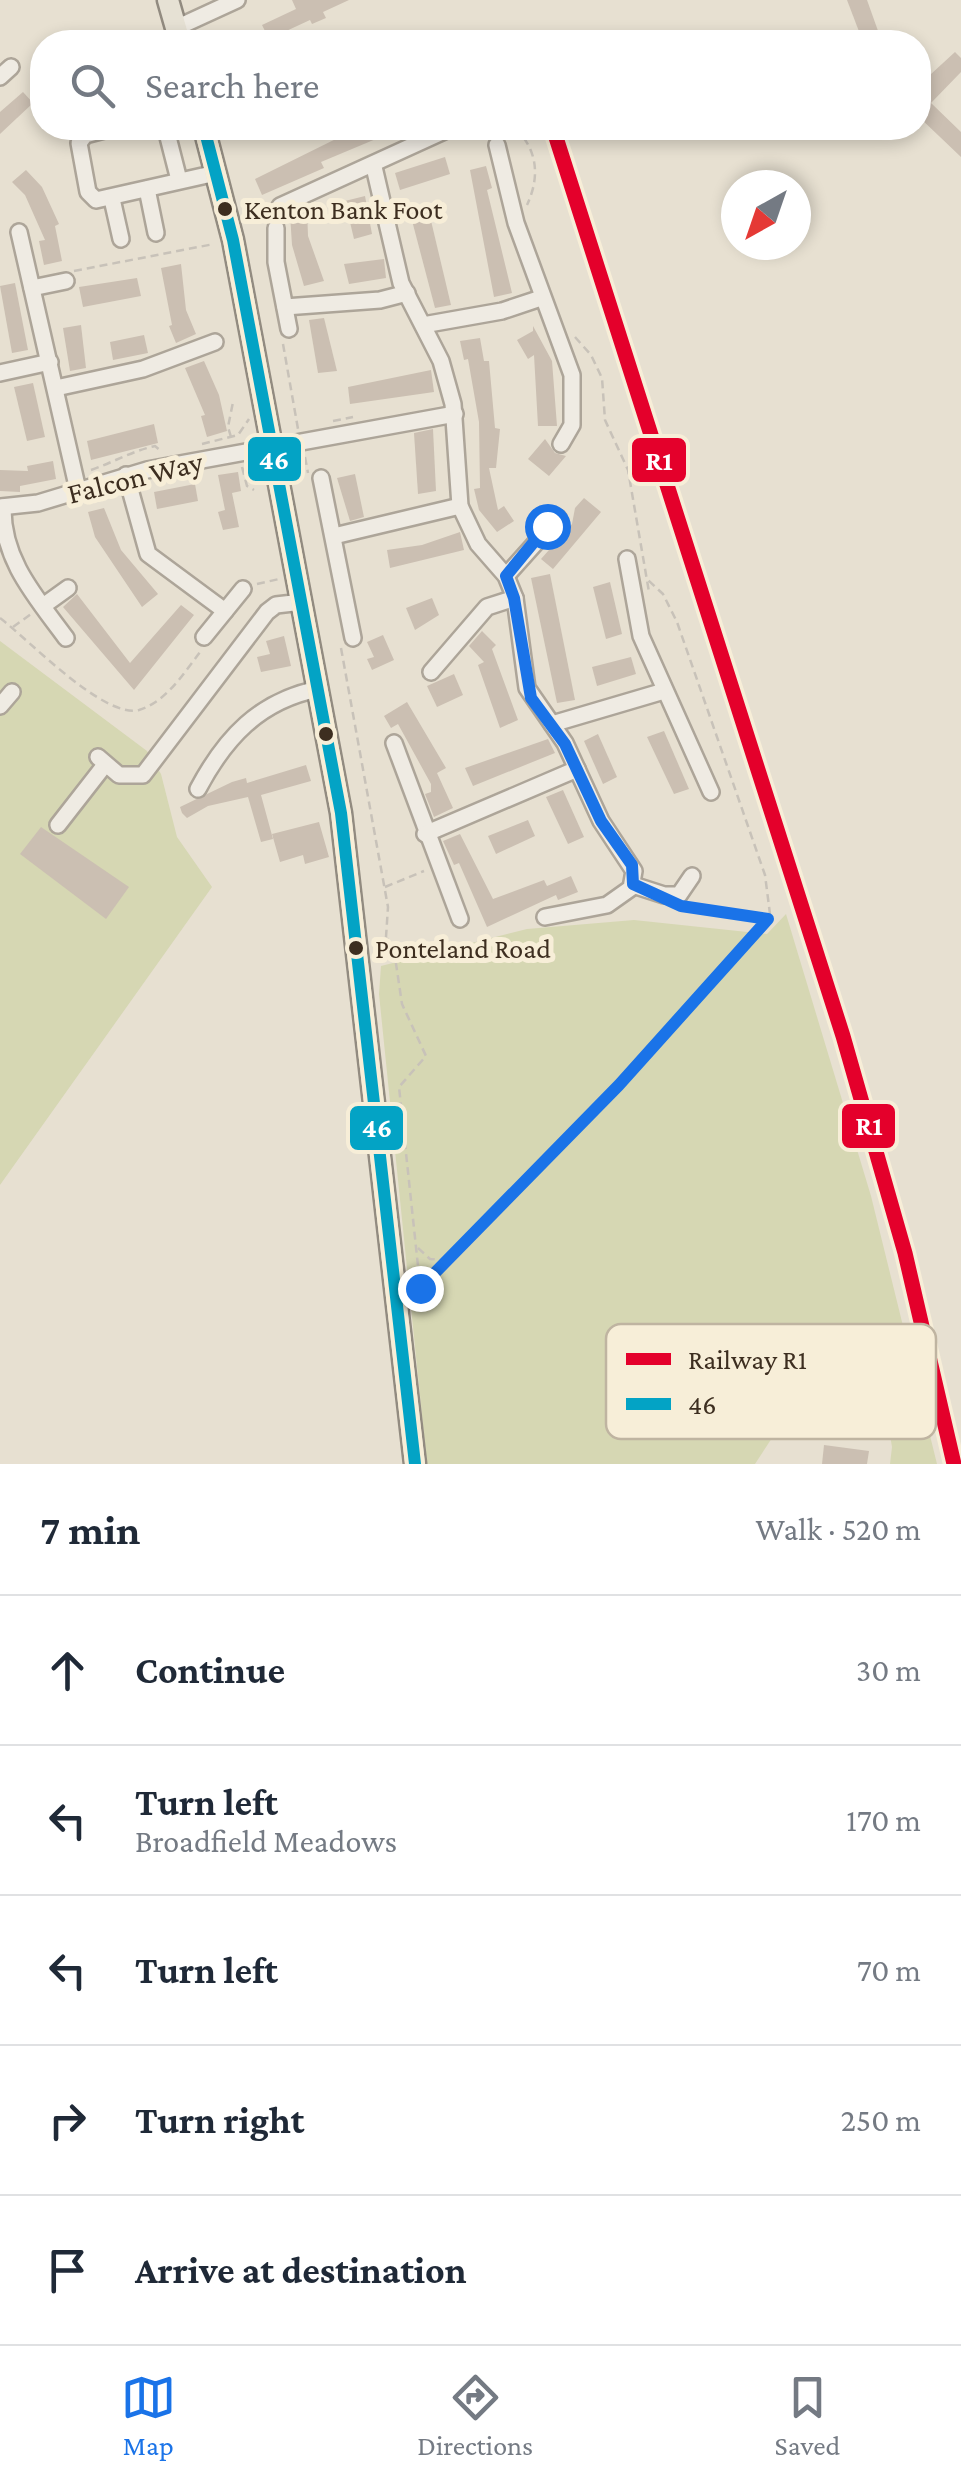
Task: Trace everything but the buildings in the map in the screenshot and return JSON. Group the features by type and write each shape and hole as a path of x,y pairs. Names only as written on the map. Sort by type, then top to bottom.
{"main road":[{"path":"168,0 177,30"},
{"path":"207,140 233,240 341,812 415,1464"}],"street":[{"path":"187,30 238,0"},
{"path":"82,140 79,144 82,170 92,198 112,199 216,172"},
{"path":"169,140 178,180"},
{"path":"280,206 374,166 421,140"},
{"path":"497,145 516,224 541,298 558,338 580,373 572,425 560,444"},
{"path":"502,166 521,162"},
{"path":"374,166 406,294 446,374 455,414 460,506 478,544 506,576 514,598 527,688 577,769 605,829 632,865 633,884"},
{"path":"147,189 156,233"},
{"path":"112,199 121,239"},
{"path":"276,228 289,329"},
{"path":"19,232 78,490"},
{"path":"32,288 65,277"},
{"path":"285,308 406,294"},
{"path":"423,325 502,311 541,298"},
{"path":"56,388 142,369 215,342"},
{"path":"0,373 50,362"},
{"name":"Falcon Way","path":"2,507 28,506 126,475 455,414"},
{"path":"126,475 138,533 148,554 225,611"},
{"path":"315,477 334,536 347,642"},
{"path":"334,536 460,506"},
{"path":"2,507 7,548 66,638"},
{"path":"506,576 558,518"},
{"path":"626,559 641,636 712,792"},
{"path":"43,606 68,588"},
{"path":"204,637 242,589"},
{"path":"431,672 487,608 514,598"},
{"path":"58,825 101,762 127,778 149,770 266,612 276,605 302,602"},
{"path":"198,790 222,746 238,727 287,697 318,689"},
{"path":"552,724 664,691"},
{"path":"0,706 12,692"},
{"path":"394,743 434,867 460,919"},
{"path":"425,834 577,769"},
{"path":"633,884 664,895 682,894 692,876"},
{"path":"545,917 607,905 633,884"}],"path":[{"path":"516,224 529,202 537,176 525,140"},
{"path":"65,277 221,242"},
{"path":"289,329 283,344 298,429"},
{"path":"558,338 577,338 602,378 605,420 628,470 650,601"},
{"path":"231,438 228,427 233,402"},
{"path":"303,450 315,477"},
{"path":"242,468 247,486 254,490"},
{"path":"242,589 288,577"},
{"path":"396,1302 409,1299 619,1085 768,919 772,906 765,874 717,734 677,622 662,594 648,580"},
{"path":"12,627 43,606"},
{"path":"0,618 96,698 132,711 148,706 173,687 205,646 204,637"},
{"path":"347,642 389,916 386,937 360,970"},
{"path":"384,887 434,867"},
{"path":"664,895 681,906 768,919"},
{"path":"386,937 395,958 406,1017 426,1056 400,1087 420,1288"},
{"path":"416,1245 430,1258 447,1260"}],"green space":[{"path":"0,641 147,751 161,774 177,837 212,887 0,1185"},
{"path":"786,914 871,1196 903,1324 606,1324 606,1439 771,1439 755,1464 427,1464 379,994 381,966 527,929 634,920 767,934"},
{"path":"891,1439 931,1439 937,1464 890,1464"}],"rail line":[{"name":"R1","path":"557,140 843,1036 921,1324"},
{"name":"R1","path":"936,1386 954,1464"}],"transit line":[{"name":"46","path":"207,140 233,240 341,813 415,1464"}],"place":[{"name":"Kenton Bank Foot","path":"225,209"},
{"name":"Ponteland Road","path":"356,948"}],"route":[{"path":"420,1288 619,1085 727,960 768,919 671,904 664,895 633,884 632,865 605,829 565,744 531,698 525,680 512,587 506,576 547,526"}]}
